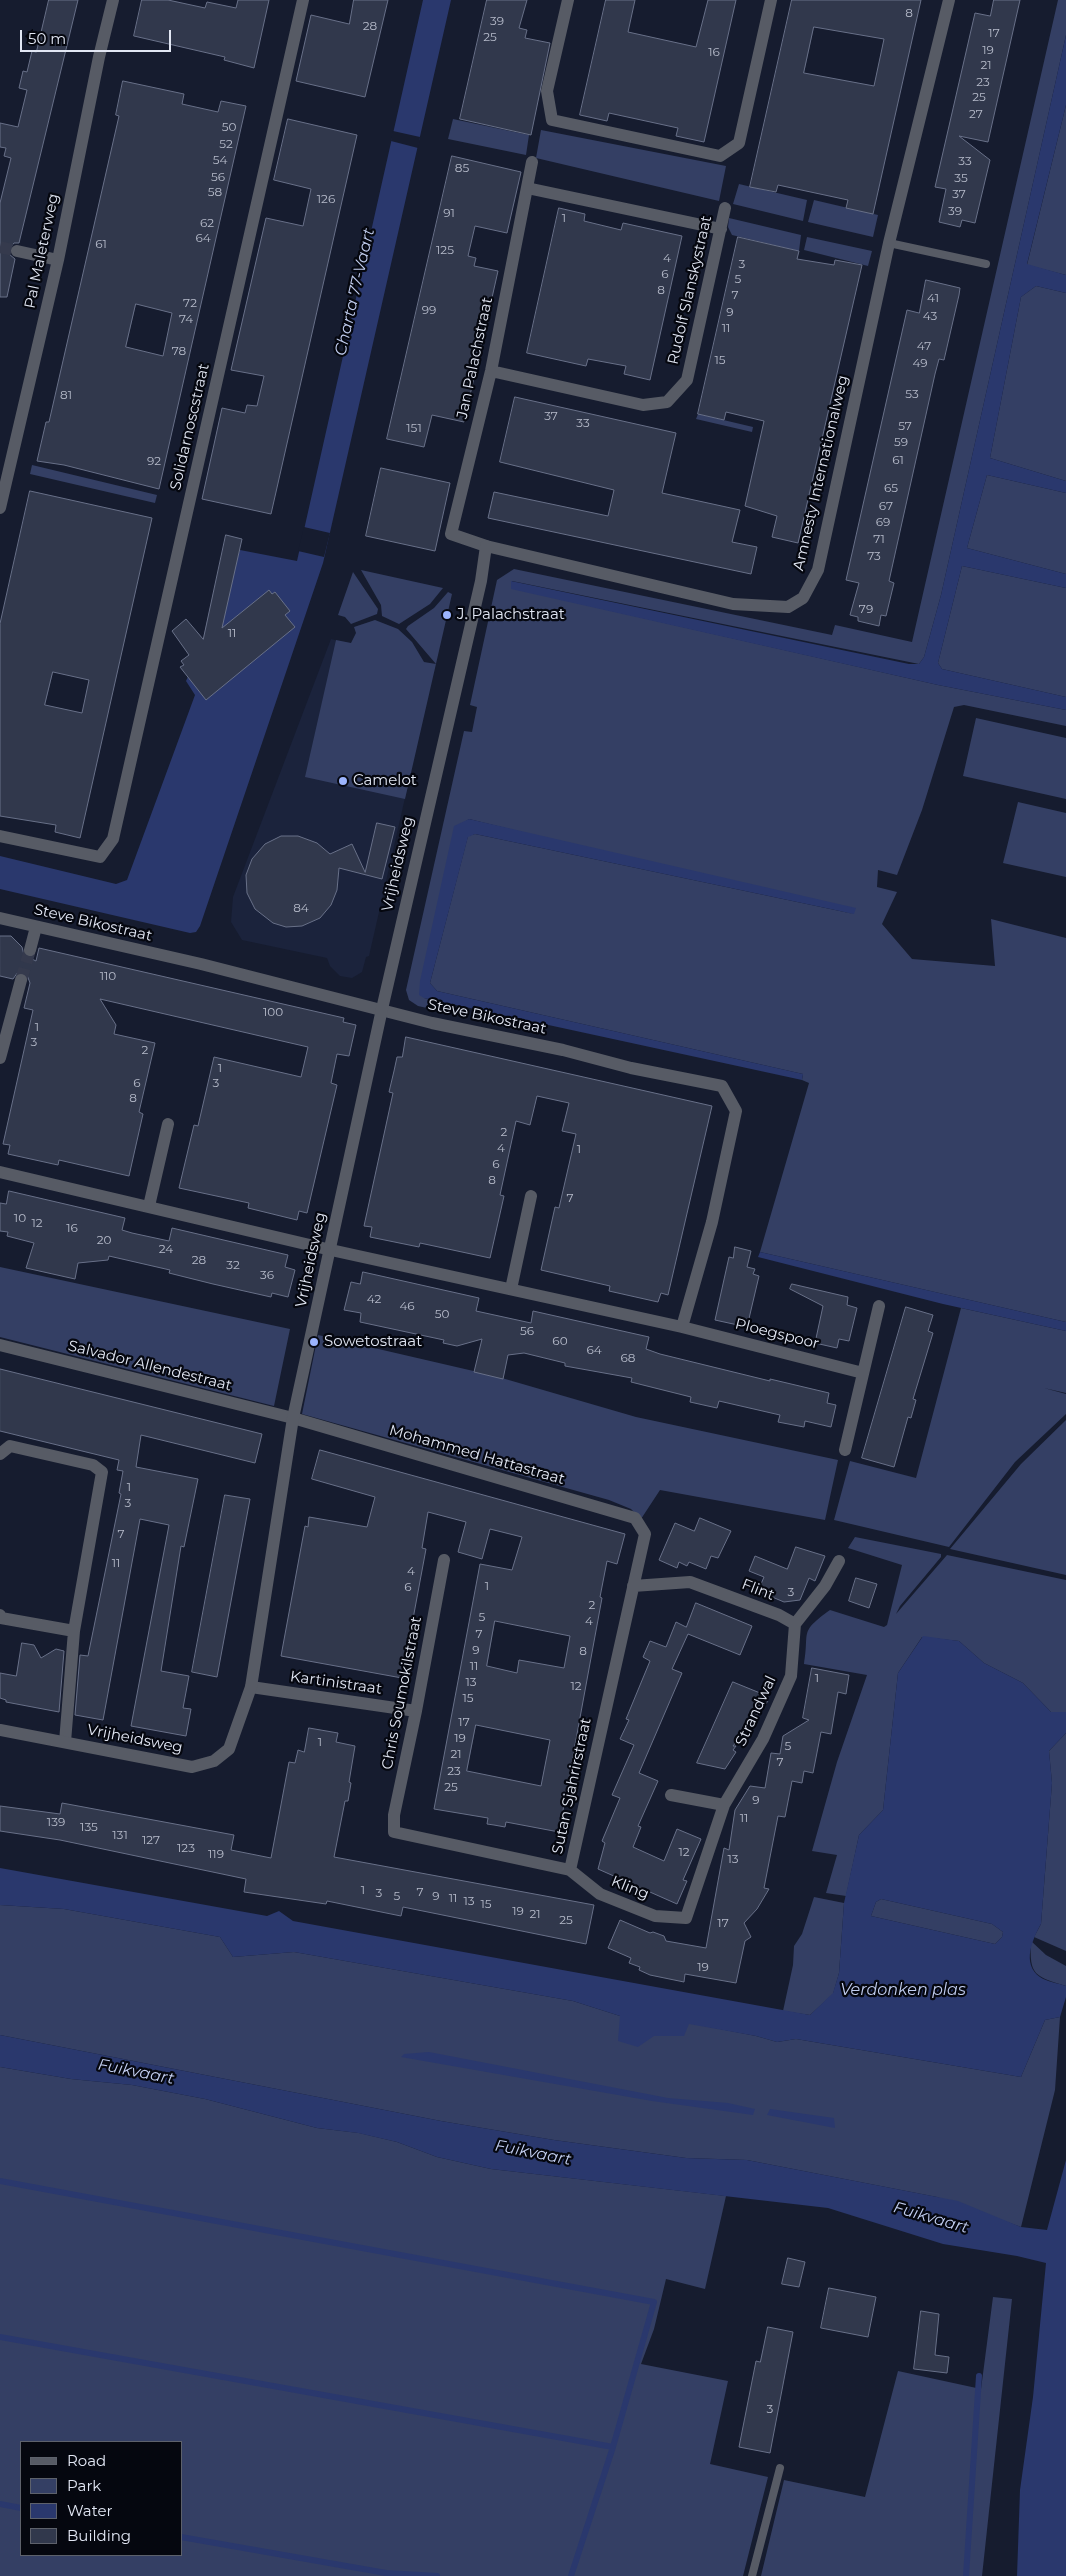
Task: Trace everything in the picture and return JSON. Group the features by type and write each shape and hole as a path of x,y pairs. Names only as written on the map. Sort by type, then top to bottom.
{"street":[{"name":"Pal Maleterweg","path":"0,508 5,468 58,260 114,0"},
{"name":"Solidarnoscstraat","path":"0,836 100,857 113,839 303,0"},
{"path":"568,0 547,91 552,120 720,156 739,143 771,0"},
{"name":"Amnesty Internationalweg","path":"451,534 486,546 733,604 788,607 803,598 818,570 889,244 949,0"},
{"name":"Jan Palachstraat","path":"451,534 491,371 532,162"},
{"path":"527,188 720,229"},
{"name":"Rudolf Slanskystraat","path":"491,371 643,405 667,402 687,380 725,208"},
{"path":"17,251 58,260"},
{"name":"Vrijheidsweg","path":"0,1730 192,1767 214,1761 229,1749 251,1688 293,1418 382,1009 481,581 486,546"},
{"name":"Steve Bikostraat","path":"0,918 201,964 432,1023 563,1050 631,1068 722,1086 736,1111 712,1222 682,1327"},
{"path":"30,950 36,927"},
{"path":"0,1058 21,980"},
{"path":"149,1206 168,1124"},
{"path":"0,1172 330,1250 682,1327"},
{"path":"511,1289 531,1196"},
{"path":"845,1450 879,1306"},
{"name":"Ploegspoor","path":"682,1327 863,1373"},
{"name":"Salvador Allendestraat","path":"0,1345 293,1418"},
{"name":"Mohammed Hattastraat","path":"293,1418 467,1470 610,1509 635,1518 645,1534"},
{"path":"0,1454 10,1446 93,1465 102,1472 74,1631 65,1742"},
{"name":"Sutan Sjahrirstraat","path":"394,1832 570,1870 645,1534"},
{"name":"Chris Soumokilstraat","path":"394,1832 394,1815 416,1711 444,1560"},
{"path":"794,1624 825,1586 838,1561"},
{"name":"Flint","path":"633,1586 690,1582 779,1615 794,1624"},
{"path":"0,1615 1,1618 74,1631"},
{"name":"Strandwal","path":"686,1918 724,1804 763,1739 791,1676 794,1624"},
{"name":"Kartinistraat","path":"251,1688 416,1711"},
{"path":"671,1794 724,1804"},
{"name":"Kling","path":"570,1870 600,1894 655,1916 686,1918"}],"lane":[{"path":"889,244 986,264"},
{"path":"752,2576 780,2468"}],"shaded area":[{"name":"Camelot","path":"331,639 435,666 369,956 366,957 362,972 352,978 340,976 330,966 327,958 242,940 231,922 233,897"}],"green space":[{"path":"1058,0 1066,0 1066,35 941,595 924,657 919,664 512,581 511,588 938,685 1066,710 1066,726 964,705 954,707 922,810 897,875 878,870 877,887 897,892 882,924 912,959 995,966 991,919 1066,938 1066,1322 760,1252 809,1083 802,1080 803,1074 437,991 430,983 468,836 475,834 854,914 469,819 462,824 424,998 439,1001 436,1010 418,1006 409,1000 406,990 464,731 472,732 477,707 470,705 497,580 514,569 832,635 835,625 912,642"},
{"path":"1066,105 1066,275 1027,265"},
{"path":"453,119 529,135 526,155 448,139"},
{"path":"541,130 726,166 719,201 536,158"},
{"path":"739,184 807,200 803,221 733,204"},
{"path":"814,200 878,215 873,237 808,222"},
{"path":"729,218 801,235 799,251 732,235 728,227"},
{"path":"807,237 872,251 868,266 804,250"},
{"path":"1036,286 1066,293 1066,481 990,458 1021,297"},
{"path":"698,414 753,427 752,432 696,419"},
{"path":"32,465 157,495 155,503 30,474"},
{"path":"987,475 1066,493 1066,574 967,548"},
{"path":"962,566 1066,588 1066,697 942,669 938,663"},
{"path":"361,570 443,588 430,604 399,624 382,616 381,605"},
{"path":"353,572 378,609 377,614 351,624 345,617 338,615"},
{"path":"448,592 452,594 436,664 406,629 434,608"},
{"path":"375,620 398,629 412,642 424,662 436,664 405,799 305,777 336,640 351,643 356,633 354,627"},
{"path":"976,718 1066,738 1066,799 963,776"},
{"path":"1018,802 1066,813 1066,877 1003,863"},
{"path":"0,1267 290,1329 274,1406 0,1337"},
{"path":"961,1308 1066,1331 1066,1393 1044,1388 1066,1394 1066,1414 1015,1462 949,1547 834,1520 850,1461 916,1478"},
{"path":"318,1335 495,1376 636,1417 838,1460 825,1520 660,1490 641,1519 631,1509 609,1500 302,1414"},
{"path":"1066,1420 1066,1575 950,1549 1021,1464"},
{"path":"855,1537 941,1554 941,1557 900,1606 896,1614 947,1555 1066,1580 1066,1712 1051,1712 1023,1683 984,1663 959,1641 922,1637 898,1673 883,1810 859,1835 846,1896 826,1893 837,1855 812,1851 837,1762 867,1675 804,1664 806,1638 809,1628 830,1610 884,1627 887,1625 902,1565 848,1548"},
{"path":"1066,1733 1066,1951 1034,1937 1041,1924 1052,1783 1049,1751"},
{"path":"814,1897 844,1903 839,1973 833,1994 810,2015 783,2011 793,1965 794,1946 802,1934"},
{"path":"881,1899 992,1924 1003,1932 1002,1937 995,1944 871,1916 876,1902"},
{"path":"0,1905 64,1909 220,1937 233,1957 294,1952 573,2001 620,2016 689,2023 777,2042 796,2039 1021,2077 1045,2020 1060,2017 1055,2090 1021,2227 937,2197 747,2160 686,2158 554,2140 441,2121 0,2035"},
{"path":"1031,1941 1046,1955 1066,1966 1066,1986 1047,1980 1036,1973 1031,1961"},
{"path":"0,2067 71,2079 132,2085 205,2099 317,2128 359,2133 397,2142 437,2157 491,2169 726,2196 705,2289 666,2279 654,2329 641,2364 728,2381 710,2464 768,2477 743,2576 0,2576"},
{"path":"993,2297 1012,2299 982,2576 761,2576 784,2480 865,2497 898,2371 981,2389"}],"water":[{"path":"423,0 451,0 323,563 200,926 196,932 190,933 0,889 0,856 116,884 127,880 195,695 186,681 225,598 240,550 297,561"},
{"path":"1066,35 1066,105 1027,264 1066,275 1066,293 1036,286 1021,297 990,458 1066,481 1066,493 987,475 967,548 1066,574 1066,588 962,566 938,663 942,669 1066,697 1066,710 938,685 511,589 511,581 909,664 919,664 924,657 941,595"},
{"path":"469,819 856,908 854,914 475,834 468,837 430,983 437,991 803,1074 802,1080 424,998 419,995 420,981 454,826"},
{"path":"760,1252 1066,1322 1066,1331 943,1304 758,1257"},
{"name":"Verdonken plas","path":"923,1636 959,1641 984,1663 1023,1683 1051,1712 1066,1712 1066,1733 1049,1751 1052,1783 1041,1924 1032,1943 1030,1958 1034,1972 1040,1977 1066,1986 1066,1997 1060,2017 1045,2020 1021,2077 796,2039 777,2042 756,2036 689,2024 684,2036 654,2036 638,2047 618,2041 620,2016 573,2001 294,1952 233,1957 220,1937 64,1909 0,1905 0,1868 267,1916 279,1911 293,1921 810,2015 833,1993 839,1973 844,1903 859,1835 883,1810 898,1673","holes":["881,1899 992,1924 1003,1932 1002,1937 995,1944 871,1916 876,1902"]},
{"name":"Fuikvaart","path":"0,2035 441,2121 554,2140 686,2158 747,2160 958,2201 1021,2227 1047,2230 1066,2160 1066,2576 1017,2576 1020,2490 1033,2397 1046,2263 1017,2256 943,2244 828,2208 491,2169 437,2157 397,2142 358,2133 317,2128 205,2099 132,2085 71,2079 0,2067"},
{"path":"429,2052 668,2098 728,2103 755,2109 753,2115 652,2101 401,2057 404,2054"},
{"path":"770,2109 834,2118 835,2128 767,2115"}],"pier":[{"path":"393,131 420,137 418,148 391,141"},
{"path":"304,527 330,533 324,557 298,551"}],"building":[{"path":"49,0 78,0 19,243 14,243 9,249 9,254 15,259 7,297 0,297 0,203 11,158 4,156 6,148 0,147 0,123 18,127 27,90 19,88 23,71 27,72 32,51 36,52"},
{"path":"142,0 168,0 205,8 207,2 236,8 238,0 269,0 254,68 224,60 225,57 134,36"},
{"path":"354,0 388,0 365,97 296,81 311,15 349,24"},
{"path":"487,0 527,0 519,28 527,30 525,38 550,43 531,135 460,119"},
{"path":"606,0 635,0 628,32 696,47 708,0 736,0 704,142 676,136 678,128 609,113 607,121 580,115"},
{"path":"792,0 921,0 873,214 846,208 848,200 778,185 776,192 750,187","holes":["814,27 884,39 874,86 804,73"]},
{"path":"994,0 1020,0 988,142 959,136 990,160 975,223 962,220 960,227 939,222 946,189 935,187 975,13 990,16"},
{"path":"123,81 184,94 182,104 218,112 221,101 246,106 159,489 64,465 37,461 46,422 49,422 119,116 116,115","holes":["136,304 172,313 163,356 126,347"]},
{"path":"288,119 357,135 271,514 202,499 222,408 245,413 247,405 257,406 264,376 231,370 266,218 303,226 311,189 274,180"},
{"path":"452,156 521,172 507,233 475,226 468,256 476,258 474,266 498,271 464,422 432,415 424,447 387,439"},
{"path":"559,208 585,214 584,221 621,230 623,223 682,236 650,380 624,374 626,366 588,359 586,366 527,353"},
{"path":"738,237 799,251 797,259 834,265 835,260 862,265 798,543 772,537 777,516 745,506 764,421 726,412 724,420 698,414"},
{"path":"926,280 960,288 944,360 939,359 935,374 889,581 894,583 886,616 881,615 879,626 858,621 858,617 850,615 859,583 846,580 907,310 919,313"},
{"path":"515,397 676,433 662,493 740,510 732,542 757,547 751,574 488,518 494,492 608,516 614,490 500,462"},
{"path":"381,468 450,483 435,551 366,536"},
{"path":"30,491 152,518 80,838 55,832 56,825 0,816 0,624","holes":["53,672 89,680 82,713 45,705"]},
{"path":"226,535 242,539 222,628 269,590 272,594 275,592 290,611 285,615 295,627 206,700 180,667 184,665 181,661 189,655 172,631 186,619 203,639"},
{"path":"377,823 395,827 382,879 339,868 337,890 331,905 320,918 302,926 286,927 273,923 255,909 247,893 246,875 252,859 265,844 281,836 298,836 317,843 330,854 352,844 365,872"},
{"path":"0,936 11,936 22,947 24,955 36,961 39,948 344,1018 343,1022 356,1025 349,1056 337,1054 331,1083 337,1085 307,1213 299,1211 297,1220 248,1208 249,1203 179,1188 194,1125 198,1126 214,1057 301,1077 308,1047 100,999 116,1025 114,1034 155,1043 139,1112 143,1114 129,1176 59,1160 58,1165 8,1154 10,1145 3,1144 33,1010 24,1008 30,983 27,975 18,972 13,979 0,976"},
{"path":"406,1037 712,1106 668,1295 661,1293 658,1302 609,1291 610,1286 541,1270 555,1207 559,1208 576,1134 562,1131 569,1103 537,1096 530,1125 516,1121 500,1195 504,1196 490,1258 420,1243 419,1247 370,1237 372,1227 364,1226 393,1093 389,1092 397,1057 402,1057"},
{"path":"9,1191 125,1218 122,1230 132,1233 169,1241 172,1228 288,1255 285,1267 295,1270 288,1297 272,1293 271,1297 213,1284 169,1273 170,1270 109,1256 108,1260 78,1263 75,1279 26,1268 34,1243 7,1236 8,1232 0,1231 0,1203 6,1204"},
{"path":"735,1247 751,1251 747,1267 755,1269 753,1274 759,1276 747,1327 715,1320 729,1257 733,1258"},
{"path":"363,1272 479,1298 476,1311 531,1323 533,1311 649,1337 646,1349 660,1354 770,1381 770,1379 829,1393 827,1403 836,1405 831,1427 805,1421 804,1427 778,1422 780,1415 719,1401 717,1408 690,1402 691,1397 631,1382 632,1378 565,1366 565,1363 524,1353 508,1355 503,1379 474,1372 482,1339 457,1346 443,1343 444,1340 360,1322 361,1313 344,1310 351,1282 360,1284"},
{"path":"792,1284 848,1297 847,1305 857,1308 849,1341 839,1339 837,1348 815,1343 823,1306 790,1289"},
{"path":"906,1307 933,1315 928,1331 933,1333 913,1399 916,1400 911,1418 908,1417 894,1467 862,1458"},
{"path":"0,1369 262,1434 255,1463 141,1435 136,1467 198,1479 184,1547 181,1546 161,1671 189,1676 183,1708 191,1709 186,1736 131,1726 169,1525 140,1519 103,1720 75,1715 80,1655 88,1656 121,1494 119,1493 123,1471 117,1470 119,1460 0,1431"},
{"path":"320,1450 625,1534 617,1564 607,1561 600,1597 602,1598 559,1832 506,1822 505,1827 487,1824 488,1818 434,1809 480,1564 512,1570 522,1537 490,1529 482,1559 458,1552 466,1522 428,1512 422,1548 426,1549 402,1678 281,1656 305,1526 308,1527 309,1517 367,1527 375,1497 312,1479","holes":["495,1621 570,1636 564,1668 519,1660 517,1673 487,1666","476,1725 550,1740 541,1786 467,1771"]},
{"path":"225,1495 250,1499 217,1677 192,1672"},
{"path":"700,1518 731,1531 718,1558 711,1556 706,1569 689,1562 687,1566 679,1562 677,1568 659,1560 675,1523 694,1531"},
{"path":"796,1547 825,1556 815,1581 809,1578 800,1600 784,1602 758,1591 764,1577 749,1571 755,1556 787,1569"},
{"path":"856,1578 877,1584 869,1608 849,1601"},
{"path":"696,1603 752,1626 740,1655 688,1634 672,1669 682,1673 639,1773 658,1781 638,1826 641,1827 633,1847 664,1861 677,1829 701,1839 683,1880 687,1881 677,1904 598,1869 605,1843 602,1841 620,1798 612,1795 634,1745 620,1739 629,1720 626,1719 650,1661 643,1657 650,1641 666,1647 676,1622 686,1627"},
{"path":"22,1643 34,1645 41,1658 56,1649 64,1651 59,1712 6,1702 6,1700 0,1698 0,1673 16,1676"},
{"path":"812,1668 849,1675 846,1694 838,1692 831,1734 821,1732 813,1773 804,1771 802,1783 792,1781 785,1817 778,1816 764,1888 769,1889 757,1909 744,1923 751,1937 745,1941 736,1983 685,1974 684,1982 650,1975 639,1970 640,1967 629,1963 631,1958 608,1948 620,1920 650,1933 653,1932 664,1936 666,1941 706,1948 724,1848 729,1850 735,1810 750,1786 765,1788 771,1753 780,1754 783,1736 809,1720 803,1718"},
{"path":"733,1682 765,1695 763,1700 768,1701 733,1746 736,1746 733,1750 736,1752 725,1769 697,1763"},
{"path":"309,1728 338,1733 336,1742 355,1746 348,1801 345,1801 334,1857 594,1905 586,1944 403,1907 401,1916 327,1901 326,1904 244,1892 246,1879 60,1840 0,1831 0,1806 60,1814 62,1803 234,1835 231,1850 271,1858 289,1762 295,1763 298,1750 304,1752"},
{"path":"788,2258 805,2262 799,2287 782,2284"},
{"path":"829,2288 876,2297 868,2337 821,2328"},
{"path":"921,2311 939,2314 935,2355 949,2357 947,2373 914,2369"},
{"path":"768,2327 793,2332 770,2453 739,2447 756,2361 760,2362"}],"waterway":[{"path":"0,2181 654,2302 613,2447 0,2337"},
{"path":"966,2576 979,2376"},
{"path":"571,2576 613,2447"},
{"path":"0,2504 20,2508"},
{"path":"182,2537 386,2573 437,2576"}],"tunnel":[{"path":"0,247 17,251"},
{"path":"21,980 30,950"}],"place":[{"name":"J. Palachstraat","path":"447,615"},
{"name":"Camelot","path":"343,781"},
{"name":"Sowetostraat","path":"314,1342"}],"water label":[{"name":"Charta 77-Vaart","path":"355,292"}]}
